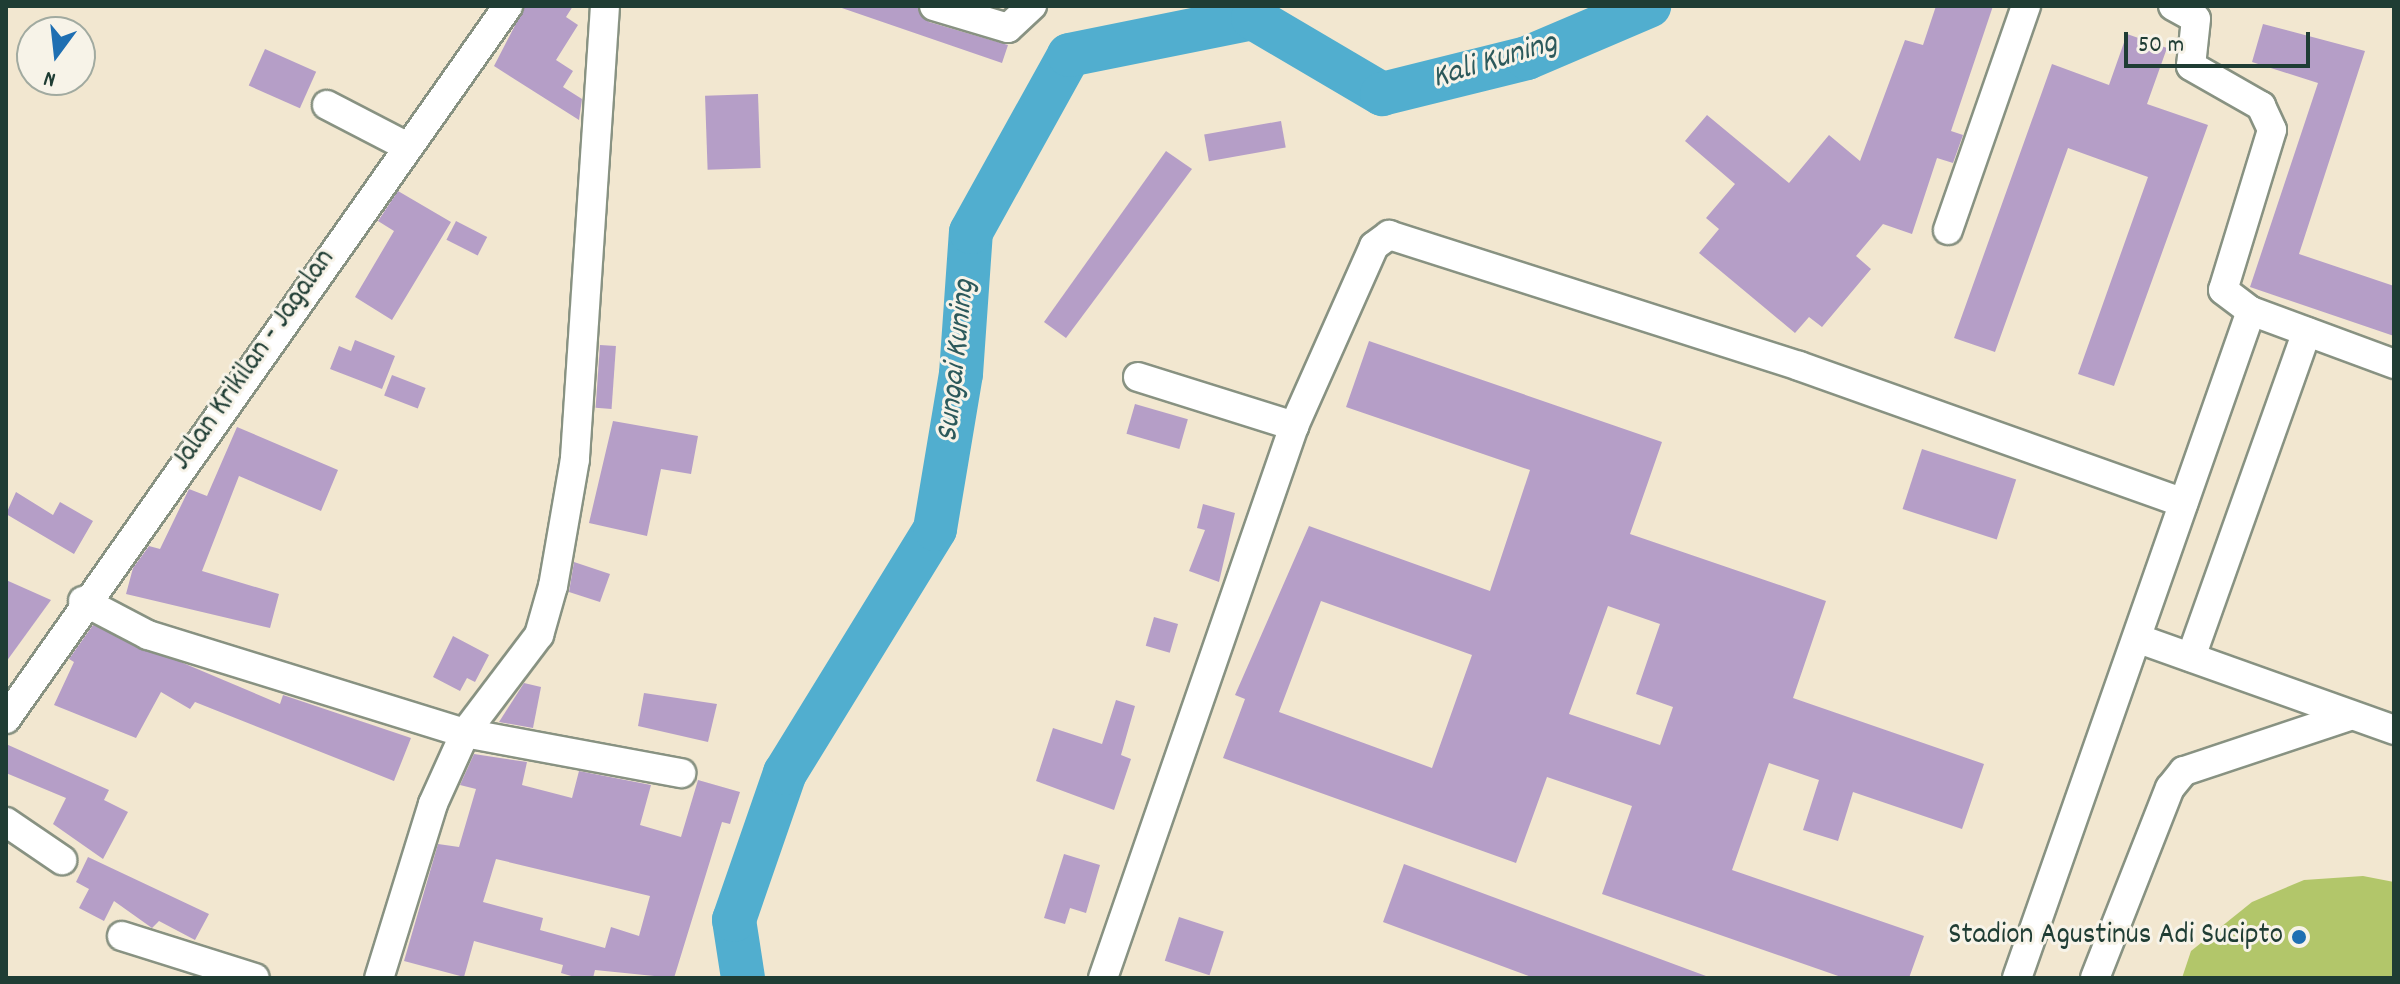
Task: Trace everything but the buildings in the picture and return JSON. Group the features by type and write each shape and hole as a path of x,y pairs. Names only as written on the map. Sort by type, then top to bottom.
{"street":[{"name":"Jalan Krikilan - Jagalan","path":"6,719 83,601 508,6"},
{"path":"379,978 433,804 465,733 539,635 553,586 575,459 605,6"},
{"path":"934,6 1008,28 1032,6"},
{"path":"1948,230 2026,6"},
{"path":"2173,6 2196,19 2191,58 2197,73 2261,106 2270,119 2271,144 2223,290 2251,311 2394,364"},
{"path":"327,105 408,147"},
{"path":"1103,978 1294,426 1374,246 1401,235 2183,503"},
{"path":"2017,978 2139,639 2251,311"},
{"path":"2191,657 2307,332"},
{"path":"1138,377 1294,426"},
{"path":"83,601 148,635 465,733 681,773"},
{"path":"2139,639 2394,730"},
{"path":"2095,978 2170,788 2184,771 2349,716"},
{"path":"6,822 62,860"},
{"path":"122,936 255,978"}],"green space":[{"name":"Stadion Agustinus Adi Sucipto","path":"2363,876 2394,882 2394,978 2182,978 2191,951 2252,902 2304,880"}],"waterway":[{"name":"Sungai Kuning","path":"743,978 734,920 785,773 935,529 961,374 971,232 1069,55 1253,18 1382,94 1527,58 1649,6"}],"place":[{"name":"Stadion Agustinus Adi Sucipto","path":"2299,937"}],"water label":[{"name":"Kali Kuning","path":"1495,62"}]}
